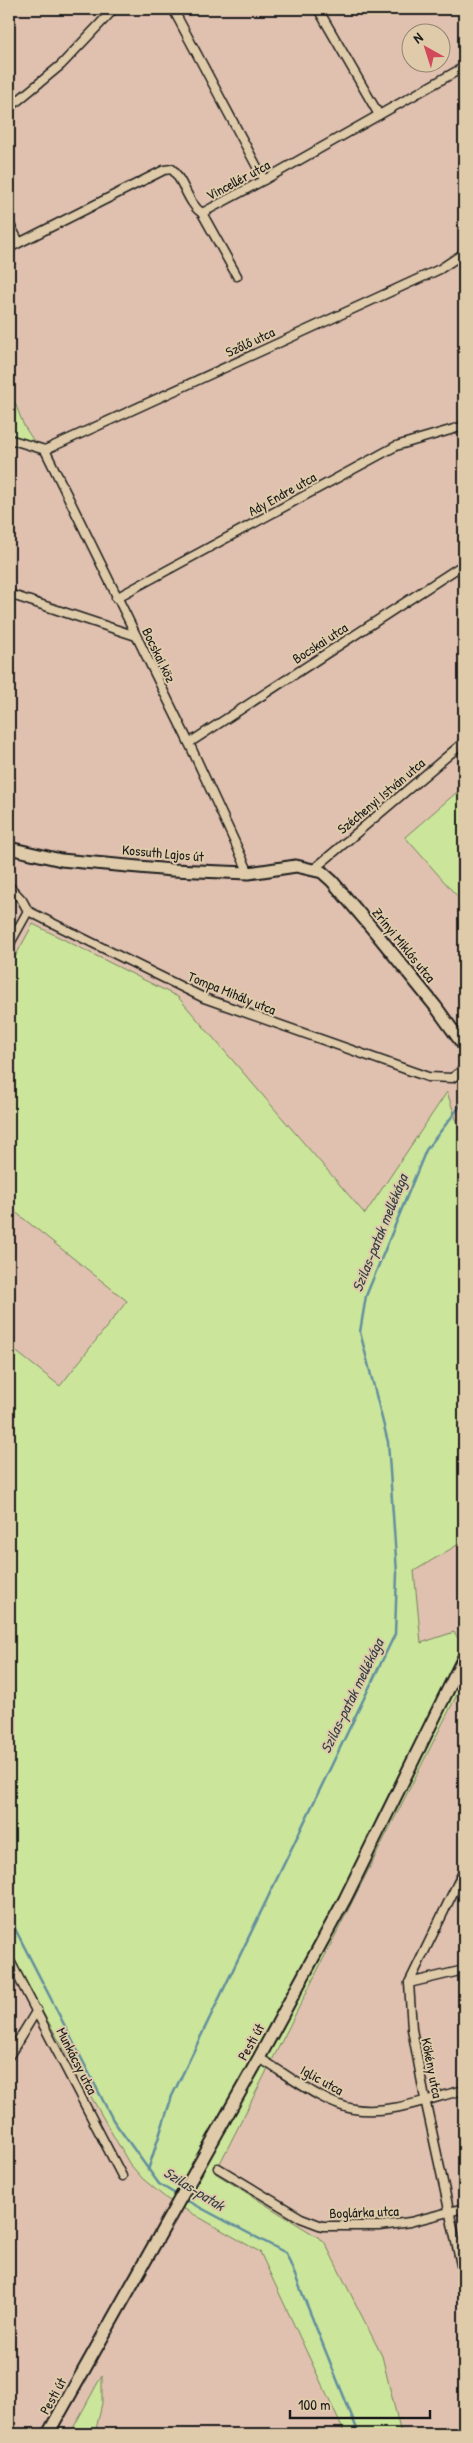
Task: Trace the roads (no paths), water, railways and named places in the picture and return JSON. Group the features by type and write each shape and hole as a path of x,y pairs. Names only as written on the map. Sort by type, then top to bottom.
{"main road":[{"name":"Kossuth Lajos út","path":"9,848 61,860 172,870 249,873 296,866 314,869"},
{"name":"Zrínyi Miklós utca","path":"314,869 326,875 338,888 436,1007 464,1046"},
{"name":"Pesti út","path":"48,2434 346,1899 464,1657"}],"street":[{"path":"9,108 61,65 114,9"},
{"path":"173,9 264,180"},
{"path":"318,9 379,115"},
{"name":"Vincellér utca","path":"9,248 164,170 172,168 178,175 196,209 202,213 464,69"},
{"path":"202,213 237,276"},
{"path":"9,223 19,242"},
{"name":"Szőlő utca","path":"45,450 440,269 464,253"},
{"name":"Ady Endre utca","path":"116,598 396,446 464,426"},
{"path":"9,438 45,450"},
{"name":"Bocskai köz","path":"45,450 116,598 189,743 249,873"},
{"name":"Bocskai utca","path":"189,743 464,564"},
{"path":"9,594 136,636"},
{"name":"Széchenyi István utca","path":"314,869 464,742"},
{"name":"Tompa Mihály utca","path":"9,886 22,900 28,911 204,998 428,1077 452,1078 464,1069"},
{"path":"9,945 28,911"},
{"name":"Kökény utca","path":"464,1870 409,1983 412,2029 425,2099 464,2279"},
{"name":"Munkácsy utca","path":"9,1959 122,2176"},
{"path":"409,1983 464,1970"},
{"path":"9,2056 37,2010"},
{"name":"Iglic utca","path":"259,2058 330,2101 353,2109 380,2110 464,2090"},
{"name":"Boglárka utca","path":"218,2168 301,2218 322,2226 380,2226 410,2222 464,2208"}],"waterway":[{"name":"Szilas-patak mellékága","path":"148,2170 172,2096 395,1634 397,1573 388,1442 360,1332 366,1296 426,1150 464,1101"},
{"name":"Szilas-patak","path":"9,1917 113,2120 159,2184 177,2195"},
{"name":"Szilas-patak","path":"184,2199 286,2253 359,2434"}]}
